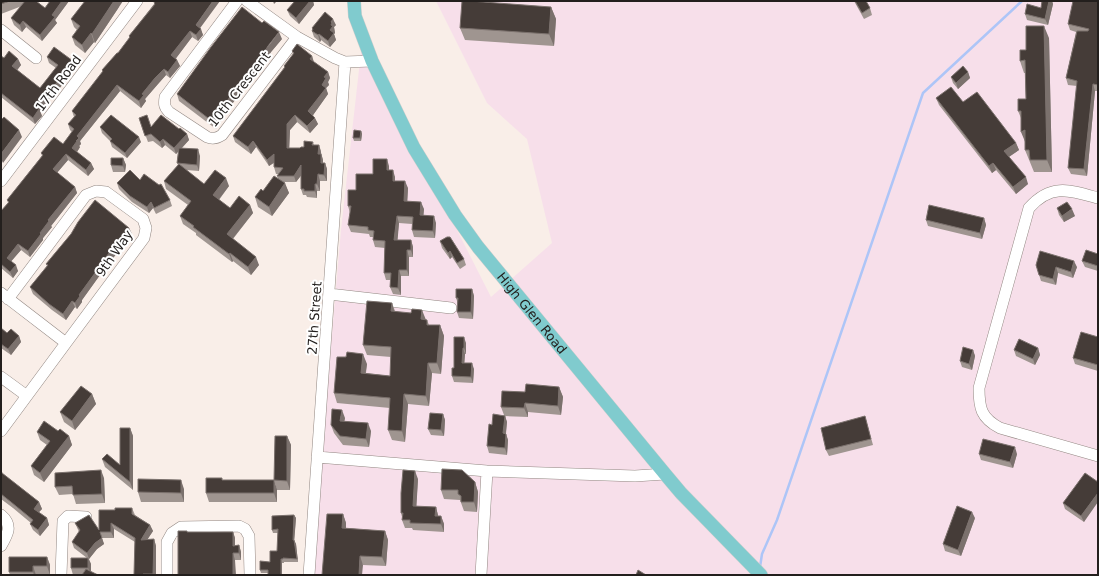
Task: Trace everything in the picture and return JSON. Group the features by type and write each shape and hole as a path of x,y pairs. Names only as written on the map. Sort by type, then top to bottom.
{"main road":[{"name":"High Glen Road","path":"344,1 355,16 372,61 414,148 436,186 478,247 665,474 761,575"},
{"name":"High Glen Road","path":"354,1 355,16"}],"street":[{"name":"17th Road","path":"1,181 137,1"},
{"name":"10th Crescent","path":"237,1 165,97 165,108 169,112 207,137 212,139 222,136 297,37"},
{"path":"247,1 297,37 335,58 345,62 372,61"},
{"path":"1,30 36,58"},
{"name":"27th Street","path":"309,575 345,62"},
{"path":"1098,198 1072,190 1058,190 1037,199 1030,208 979,388 979,399 982,412 989,422 1000,428 1098,456"},
{"name":"9th Way","path":"5,296 86,195 96,191 106,192 143,219 146,228 144,238 66,343"},
{"path":"329,294 451,308"},
{"path":"1,431 66,343 5,296"},
{"path":"1,376 27,396"},
{"path":"317,457 487,471 635,476 665,474"},
{"path":"481,575 487,471"},
{"path":"1,515 6,519 8,534 1,546"},
{"path":"62,575 63,521 68,516 86,517"},
{"path":"167,575 167,542 172,533 181,527 239,526 245,530 248,536 250,575"}],"shaded area":[{"path":"436,1 1098,1 1098,575 313,575 315,532 341,230 362,43 491,297 552,243 527,139 487,103"}],"building":[{"path":"1,1 10,1 1,4"},
{"path":"25,1 36,1 45,8 50,1 62,1 52,15 55,17 40,35 23,21 20,25 11,18"},
{"path":"85,1 114,1 92,34 91,33 82,45 72,37 80,26 71,19"},
{"path":"155,1 213,1 196,25 201,29 196,35 190,31 171,55 177,60 168,72 164,69 155,78 142,94 144,95 139,101 117,85 77,136 79,138 72,148 91,163 86,170 66,154 53,169 75,187 48,220 49,221 40,233 41,234 28,251 18,244 7,258 16,265 10,272 1,264 1,211 9,202 7,200 43,155 41,153 54,137 63,144 74,129 68,124 76,115 72,111 103,71 102,70 118,53 130,37 129,36 155,4"},
{"path":"295,1 310,1 296,18 287,10"},
{"path":"462,1 551,7 549,34 460,28"},
{"path":"855,1 866,1 870,8 862,13"},
{"path":"1042,1 1049,1 1045,19 1025,14 1027,4 1041,8"},
{"path":"1073,1 1098,1 1098,85 1093,84 1084,169 1068,168 1077,81 1066,78 1077,31 1088,31 1089,29 1068,24"},
{"path":"242,7 262,23 264,21 279,32 268,46 254,69 235,90 217,115 219,116 213,122 177,94"},
{"path":"325,12 333,19 331,25 333,26 330,30 334,33 328,41 312,31 312,28"},
{"path":"1026,26 1044,26 1047,160 1030,160 1029,150 1025,150 1025,130 1021,132 1021,111 1018,111 1018,99 1026,99 1025,60 1020,61 1020,50 1026,50"},
{"path":"297,44 312,56 310,59 328,72 324,77 326,78 322,85 326,88 308,111 315,118 307,126 295,115 287,124 287,148 304,147 304,141 313,142 312,145 319,145 318,154 321,154 321,163 325,163 324,175 318,174 317,184 315,184 315,191 304,191 304,189 301,189 301,165 294,176 277,176 283,168 274,167 274,154 267,160 253,141 248,147 233,136 285,67 284,66 294,53 292,51"},
{"path":"54,47 73,61 36,107 39,109 33,118 1,93 1,56 4,58 9,51 18,59 12,66 40,88 58,65 47,57"},
{"path":"963,66 968,72 956,83 951,77"},
{"path":"951,87 963,102 977,92 1016,143 1004,151 1026,177 1013,187 993,163 989,166 936,98"},
{"path":"111,115 139,137 125,153 110,141 112,139 100,127"},
{"path":"147,115 151,127 161,115 187,134 174,148 163,139 160,142 151,134 145,136 139,118"},
{"path":"4,117 19,130 1,154 1,120"},
{"path":"354,130 361,131 360,138 353,138"},
{"path":"179,148 198,149 197,165 177,163"},
{"path":"111,158 123,158 123,166 111,165"},
{"path":"373,159 387,159 387,170 393,170 393,181 405,181 404,201 421,202 420,215 434,216 433,231 412,230 413,217 397,216 394,240 411,240 411,250 407,250 407,270 399,270 398,288 390,287 391,273 384,273 385,241 373,240 374,231 368,230 368,227 348,225 351,206 348,206 348,190 356,190 356,174 373,174"},
{"path":"179,164 204,184 215,170 226,178 213,195 230,208 239,196 250,205 227,234 256,257 248,267 180,216 191,201 164,181"},
{"path":"130,170 140,180 144,174 159,185 161,184 170,200 154,208 151,202 147,207 130,196 117,183"},
{"path":"274,176 285,183 269,207 255,197 261,189 263,191"},
{"path":"95,200 129,228 102,262 104,263 79,295 80,296 75,303 72,301 63,314 30,287 48,265 46,264 71,234 78,222"},
{"path":"1067,202 1072,209 1062,216 1057,208"},
{"path":"929,205 984,218 980,233 926,220"},
{"path":"450,237 464,259 457,263 450,251 448,253 440,241"},
{"path":"1086,250 1098,254 1098,266 1082,261"},
{"path":"1040,251 1074,261 1071,272 1056,267 1053,279 1039,275 1036,265"},
{"path":"456,289 472,289 471,312 457,312 458,298 456,298"},
{"path":"367,301 392,303 391,311 411,313 412,309 422,310 421,319 427,320 427,325 440,325 437,363 428,363 426,396 404,394 402,431 388,430 390,398 334,393 337,357 346,357 347,352 363,354 361,373 390,376 391,347 363,345"},
{"path":"1,328 7,333 11,329 19,336 8,349 1,344"},
{"path":"1081,332 1098,337 1098,365 1073,358"},
{"path":"454,337 464,337 462,363 472,363 471,377 452,376 452,368 454,368"},
{"path":"1019,339 1038,348 1033,359 1014,350"},
{"path":"963,347 973,350 969,364 960,361"},
{"path":"526,384 559,387 558,406 525,403 524,408 501,407 502,391 525,392"},
{"path":"81,386 92,394 72,421 60,412"},
{"path":"332,409 342,410 340,421 368,423 366,439 340,436 331,425"},
{"path":"430,413 443,414 441,430 428,429"},
{"path":"493,414 505,416 503,433 506,434 505,448 487,446 489,424 492,425"},
{"path":"865,416 871,439 826,450 821,428"},
{"path":"44,421 58,431 60,429 69,436 40,473 31,466 50,441 37,432"},
{"path":"120,428 130,428 130,482 102,459 107,454 120,465"},
{"path":"275,436 287,436 287,481 274,480"},
{"path":"983,439 1015,447 1010,462 979,454"},
{"path":"442,469 462,470 475,482 474,502 461,502 461,496 458,494 458,490 441,490"},
{"path":"101,470 102,494 73,495 72,486 55,487 55,473"},
{"path":"403,470 415,471 413,506 436,507 435,516 441,516 441,524 410,523 410,520 402,520 403,513 401,513 401,493"},
{"path":"1,471 39,502 34,509 47,518 38,530 30,524 33,520 1,494"},
{"path":"1085,473 1098,482 1098,493 1081,516 1063,503"},
{"path":"206,478 222,478 222,480 274,480 274,493 206,493"},
{"path":"138,479 181,480 181,493 138,492"},
{"path":"957,506 972,512 958,550 943,544"},
{"path":"115,508 132,508 132,514 150,525 141,540 154,539 153,574 133,575 135,538 111,523 111,532 100,532 102,538 95,543 87,553 72,542 80,530 75,523 89,515 99,530 99,510 115,510"},
{"path":"327,514 343,514 342,528 385,531 382,557 360,556 359,575 322,575"},
{"path":"294,515 293,540 297,559 281,559 281,575 268,575 268,570 260,570 260,561 270,562 270,551 277,551 278,529 272,530 272,516"},
{"path":"178,531 233,532 233,546 239,545 239,553 233,553 233,575 178,575"},
{"path":"9,557 47,557 47,566 33,566 33,572 9,572"},
{"path":"71,558 88,558 88,568 71,568"},
{"path":"86,569 98,575 82,575"},
{"path":"638,570 646,575 636,575"}],"waterway":[{"path":"760,567 762,554 777,520 923,93 1022,1"}]}
